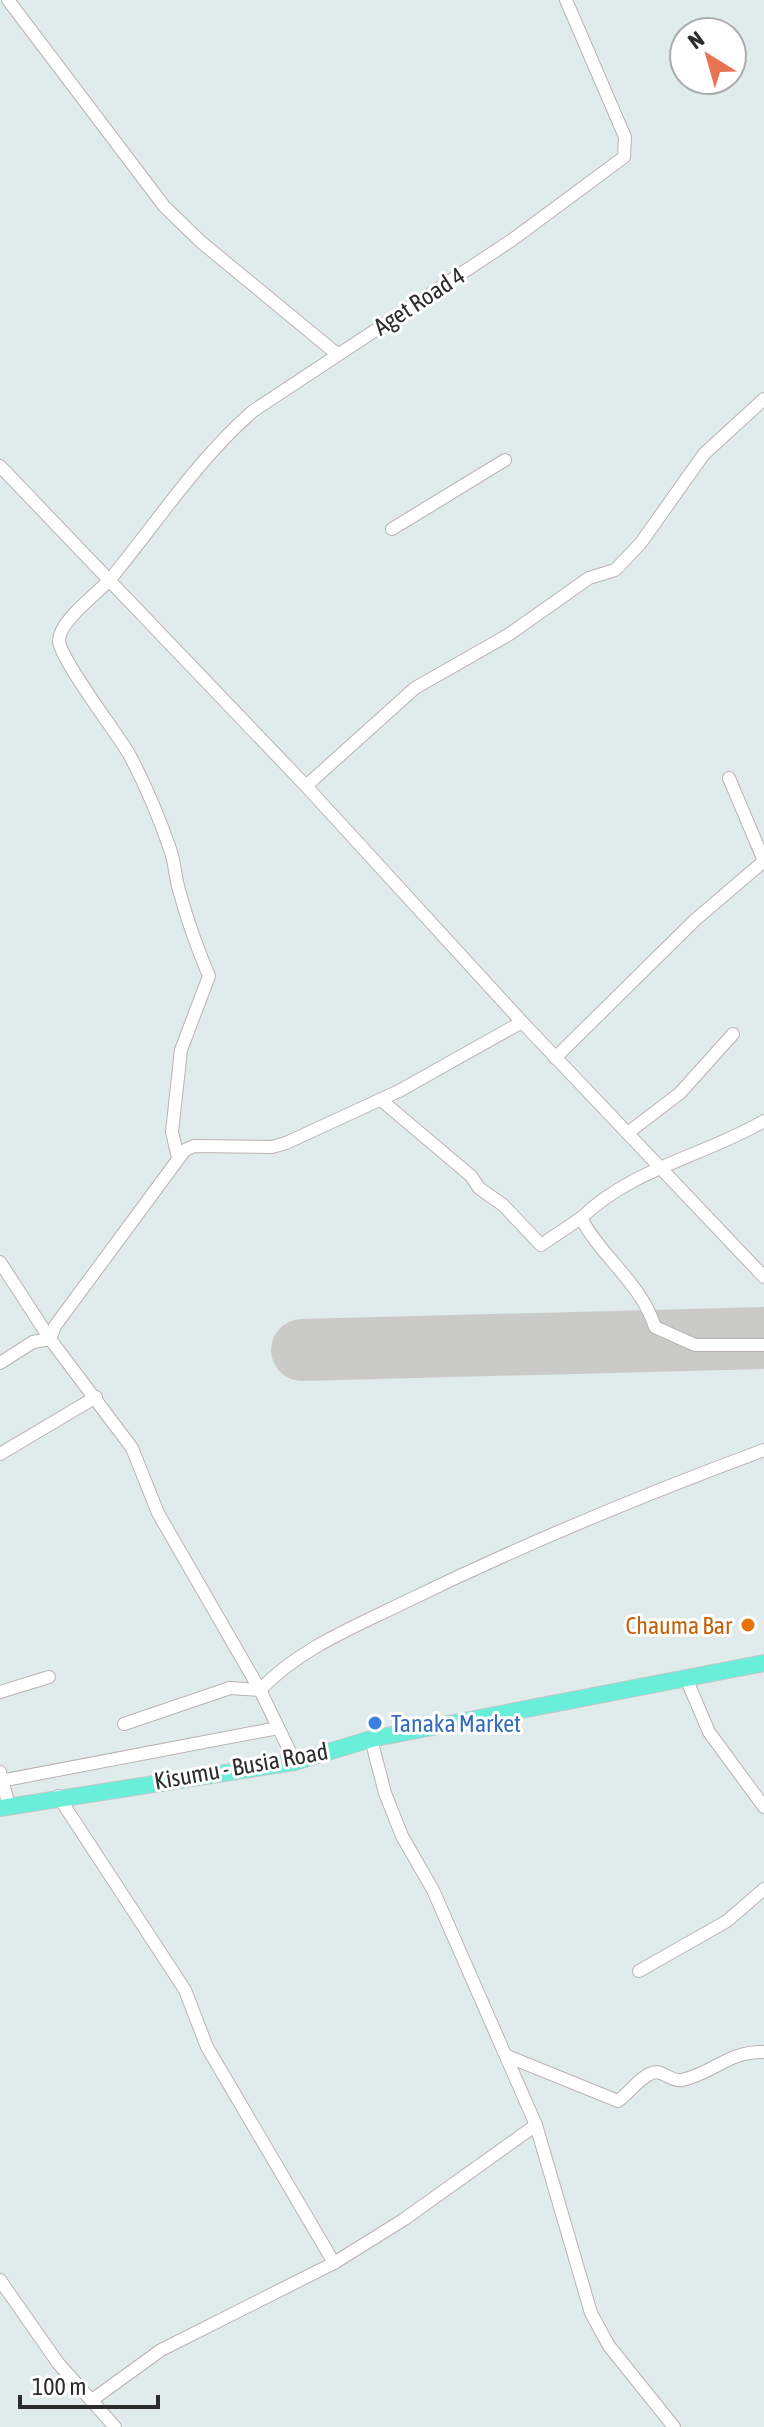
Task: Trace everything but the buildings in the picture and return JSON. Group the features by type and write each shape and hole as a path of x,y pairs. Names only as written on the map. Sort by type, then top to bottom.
{"highway":[{"name":"Kisumu - Busia Road","path":"4,1807 58,1796 295,1762 371,1739 764,1663"}],"street":[{"path":"8,0 171,214 337,354"},
{"name":"Aget Road 4","path":"178,1158 172,1132 181,1050 209,976 195,945 170,849 149,798 118,736 59,645 65,625 110,580 157,515 234,427 337,354 575,197 627,152 625,137 566,0"},
{"path":"306,786 415,688 508,635 553,600 589,578 615,570 640,544 704,454 764,399"},
{"path":"392,529 505,460"},
{"path":"0,466 306,786 555,1058 629,1132 764,1277"},
{"path":"555,1058 695,920 754,873 764,861 759,829 729,778"},
{"path":"50,1339 55,1326 178,1158 194,1146 272,1147 381,1100 522,1022"},
{"path":"629,1132 680,1093 733,1034"},
{"path":"381,1100 471,1176 479,1188 503,1205 541,1245 595,1205 658,1166 679,1162 764,1121"},
{"path":"581,1218 591,1236 647,1303 655,1327 695,1345 764,1345"},
{"path":"0,1262 50,1339 132,1448 158,1513 260,1690 295,1762"},
{"path":"0,1363 33,1342 50,1339"},
{"path":"0,1454 96,1397"},
{"path":"260,1690 280,1668 308,1650 448,1582 551,1534 764,1450"},
{"path":"685,1676 709,1732 764,1807"},
{"path":"0,1692 49,1677"},
{"path":"124,1724 230,1688 260,1690"},
{"path":"4,1807 1,1778 278,1728"},
{"path":"371,1739 385,1793 402,1836 433,1890 536,2125 591,2313 609,2346 674,2427"},
{"path":"58,1796 185,1990 207,2047 334,2263"},
{"path":"639,1971 727,1921 764,1889"},
{"path":"507,2056 618,2101 650,2073 660,2072 680,2080 702,2073 742,2052 764,2052"},
{"path":"92,2400 161,2350 334,2263 403,2220 536,2125"},
{"path":"0,2280 58,2363 115,2427"}],"runway":[{"path":"302,1350 764,1338"}],"place":[{"name":"Chauma Bar","path":"748,1625"},
{"name":"Tanaka Market","path":"375,1723"}]}
